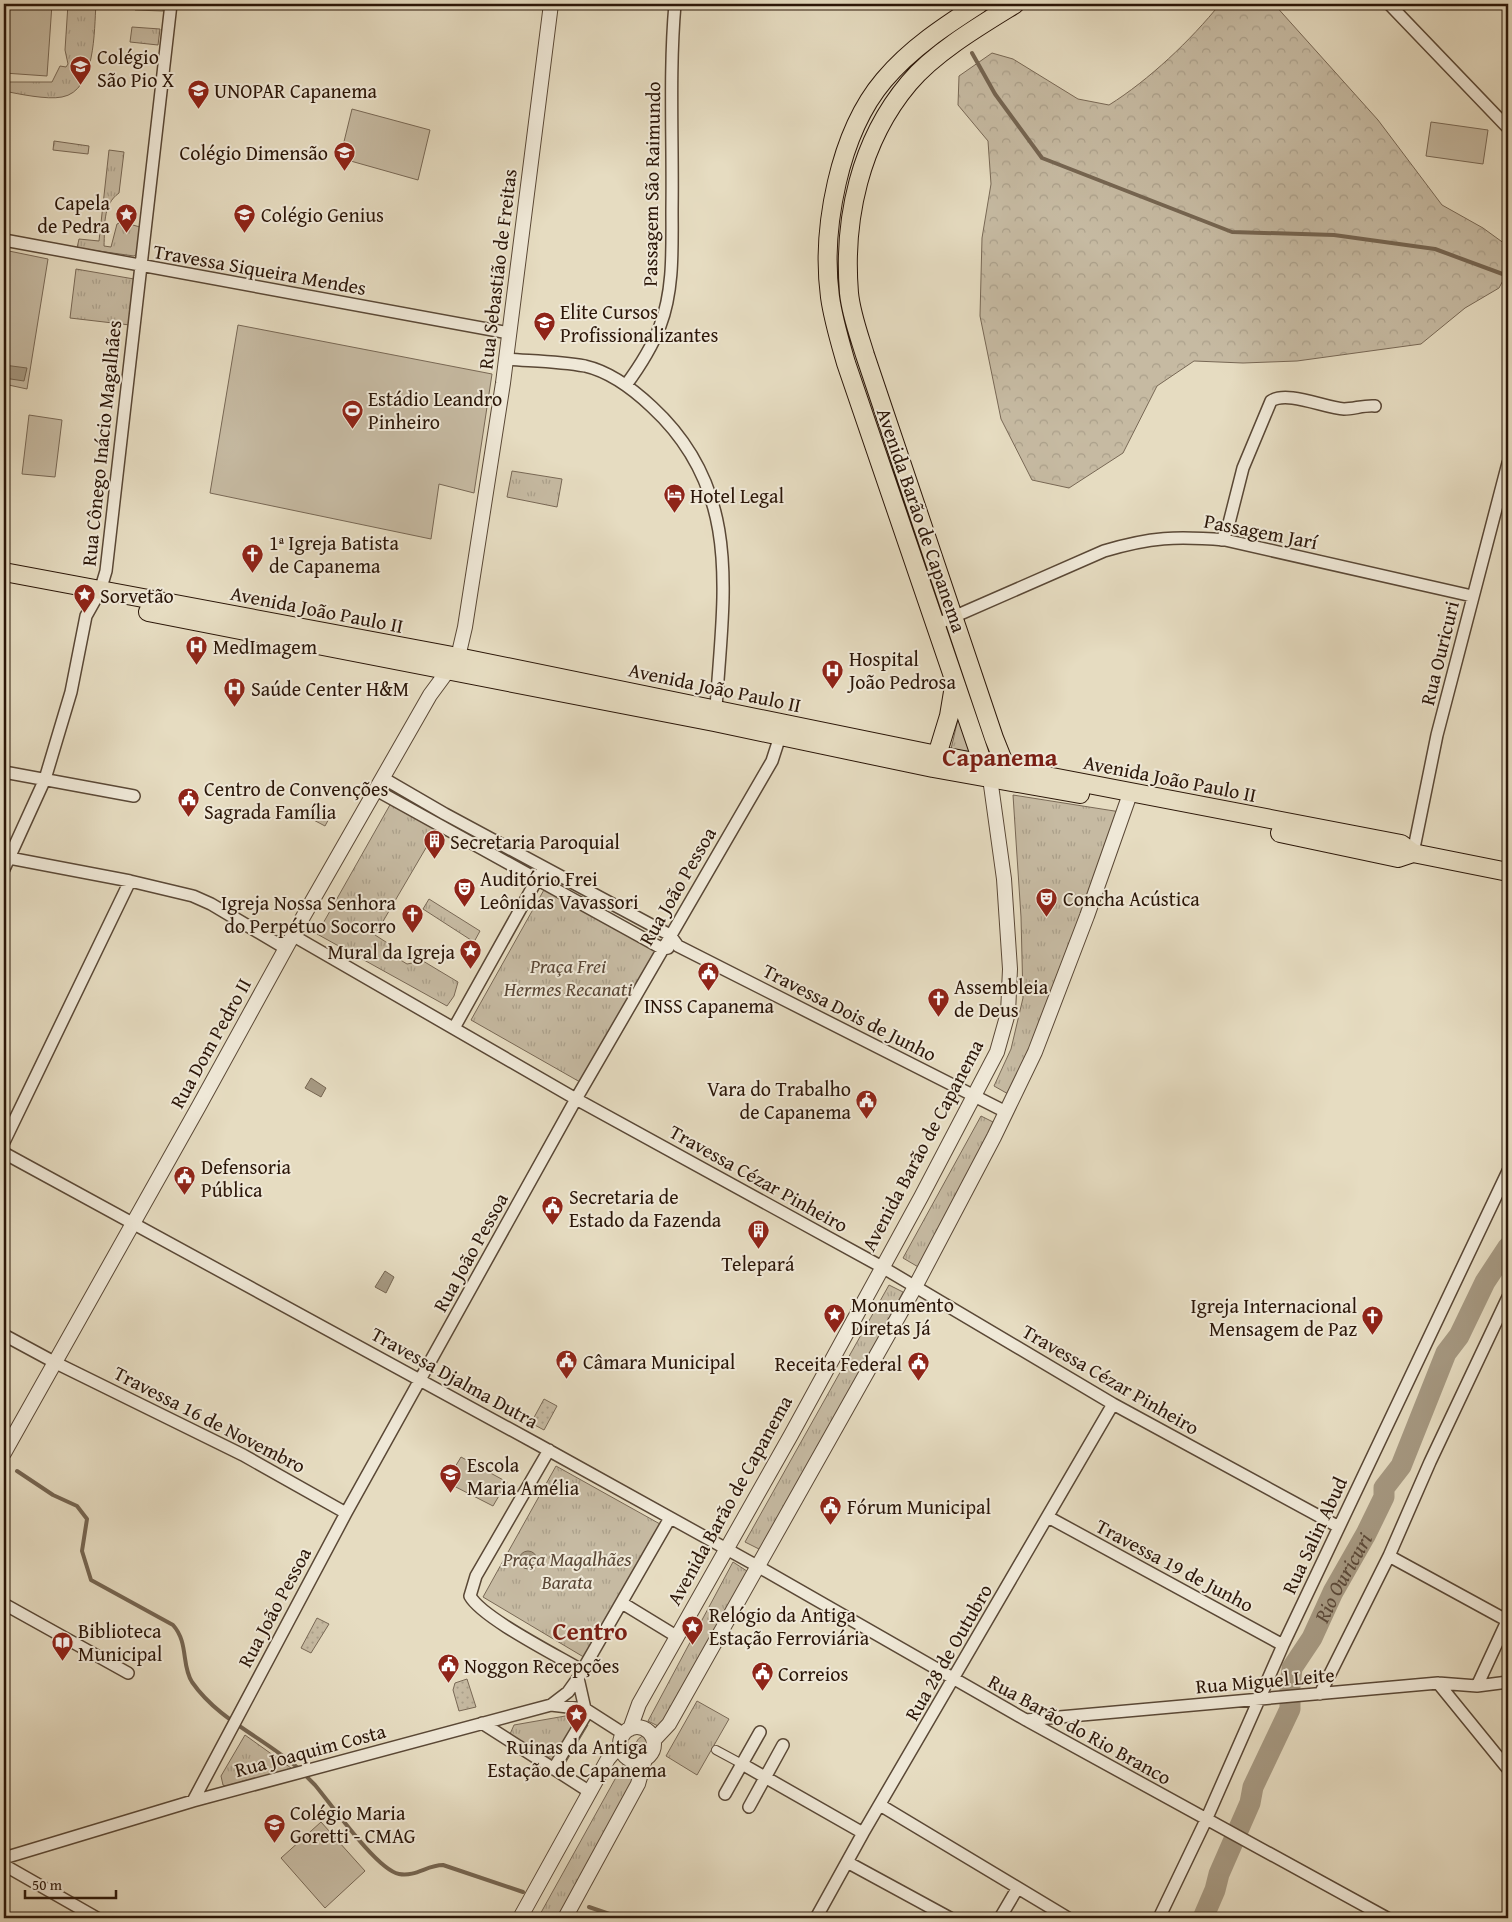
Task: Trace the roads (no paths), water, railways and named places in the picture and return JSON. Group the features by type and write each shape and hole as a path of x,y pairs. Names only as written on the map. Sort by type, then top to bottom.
{"main road":[{"name":"Avenida Barão de Capanema","path":"976,4 918,46 897,66 874,94 843,160 834,194 829,229 827,267 830,298 846,364 935,625 982,773"},
{"name":"Avenida Barão de Capanema","path":"1006,768 994,738 882,407 855,322 849,294 850,230 854,202 868,152 891,106 910,82 932,62 986,22 1015,4"},
{"path":"874,94 891,106"},
{"path":"830,298 849,294"},
{"path":"863,413 882,407"},
{"name":"Avenida João Paulo II","path":"4,572 96,596"},
{"name":"Avenida João Paulo II","path":"4,584 96,596 453,664 935,761 982,773 1401,844 1413,854 1508,872"},
{"name":"Avenida João Paulo II","path":"453,664 716,708 782,730"},
{"path":"935,761 949,716 954,683"},
{"path":"982,773 994,738"},
{"name":"Avenida João Paulo II","path":"982,773 1006,768 1129,797"}],"street":[{"name":"Rua Cônego Inácio Magalhães","path":"4,869 6,858 46,779 71,692 86,616 106,572 171,4"},
{"name":"Rua Sebastião de Freitas","path":"453,664 465,627 506,359 551,4"},
{"name":"Passagem São Raimundo","path":"626,385 652,344 661,324 667,296 672,228 671,42 675,4"},
{"path":"976,4 986,22"},
{"path":"1389,4 1508,128"},
{"name":"Travessa Siqueira Mendes","path":"4,240 509,333"},
{"path":"506,359 586,366 626,385 663,417 694,457 713,501 722,549 723,570 716,708"},
{"path":"1221,540 1227,531 1246,462 1271,401 1276,398 1305,400 1346,409 1364,405 1375,406"},
{"name":"Rua Ouricuri","path":"1413,854 1437,735 1508,463"},
{"name":"Passagem Jarí","path":"935,625 1083,560 1132,542 1165,537 1195,537 1221,540 1472,596"},
{"name":"Rua Dom Pedro II","path":"4,1453 292,935 430,695 453,664"},
{"name":"Rua João Pessoa","path":"193,1801 346,1513 576,1099 765,773 782,730"},
{"path":"4,772 134,796"},
{"name":"Avenida Barão de Capanema","path":"520,1918 612,1753 624,1736 676,1636 727,1549 975,1096 997,1052 1003,1034 1010,992 1004,879 982,773"},
{"path":"376,790 663,949 678,946 670,935 543,868 383,778"},
{"path":"565,1918 638,1784 645,1759 652,1752 654,1740 669,1724 759,1566 915,1287 1006,1112 1035,1052 1087,916 1129,797"},
{"path":"6,858 130,881 202,899 285,948"},
{"path":"454,1028 543,868"},
{"path":"4,1142 130,881"},
{"name":"Travessa Cézar Pinheiro","path":"292,935 576,1099 882,1267 1113,1404 1339,1527"},
{"name":"Travessa Dois de Junho","path":"678,946 1006,1112"},
{"name":"Travessa Djalma Dutra","path":"4,1153 421,1379 759,1566"},
{"name":"Rua Salin Abud","path":"1159,1918 1206,1820 1283,1645 1508,1171"},
{"path":"1320,1694 1389,1556 1430,1462 1508,1298"},
{"name":"Travessa 16 de Novembro","path":"4,1335 54,1362 243,1454 346,1513"},
{"name":"Rua 28 de Outubro","path":"816,1918 1113,1404"},
{"path":"549,1450 476,1576 470,1596 474,1603 493,1617 581,1674 586,1710 554,1768"},
{"name":"Travessa 19 de Junho","path":"1048,1517 1283,1645"},
{"path":"551,1705 568,1692 581,1674 670,1518"},
{"path":"1389,1556 1508,1621 1477,1686"},
{"name":"Rua Barão do Rio Branco","path":"759,1566 954,1680 1243,1840 1369,1914 1387,1918"},
{"path":"622,1603 676,1636"},
{"path":"4,1604 128,1673"},
{"name":"Rua Miguel Leite","path":"1026,1720 1438,1683 1477,1686 1508,1682"},
{"path":"1438,1683 1508,1769"},
{"name":"Rua Joaquim Costa","path":"4,1858 193,1801 551,1705 586,1710 624,1736"},
{"path":"482,1723 590,1792"},
{"path":"645,1759 634,1761 624,1755 624,1736 642,1728 654,1740"},
{"path":"725,1794 760,1732"},
{"path":"749,1807 783,1746"},
{"path":"716,1750 863,1834"},
{"path":"880,1805 1068,1918"},
{"path":"847,1862 950,1918"},
{"path":"4,1865 97,1918"},
{"path":"1000,1918 1018,1889"}],"waterway":[{"path":"972,53 995,94 1042,158 1232,232 1334,235 1435,249 1508,276"},
{"name":"Rio Ouricuri","path":"1203,1918 1215,1890 1219,1874 1250,1803 1253,1787 1290,1709 1292,1668 1312,1638 1333,1592 1366,1534 1384,1497 1384,1488 1401,1466 1446,1353 1459,1336 1485,1282 1508,1247"},
{"path":"17,1471 53,1495 77,1506 87,1519 82,1551 91,1580 173,1625 181,1639 189,1675 203,1696 215,1708 299,1769"},
{"path":"304,1774 367,1849 390,1870 399,1874 411,1874 443,1865 523,1892"},
{"path":"589,1907 621,1918"}],"place":[{"name":"Colégio São Pio X","path":"81,86"},
{"name":"UNOPAR Capanema","path":"198,109"},
{"name":"Colégio Dimensão","path":"344,171"},
{"name":"Capela de Pedra","path":"126,233"},
{"name":"Colégio Genius","path":"245,233"},
{"name":"Elite Cursos Profissionalizantes","path":"544,341"},
{"name":"Estádio Leandro Pinheiro","path":"352,429"},
{"name":"Hotel Legal","path":"674,514"},
{"name":"1ª Igreja Batista de Capanema","path":"253,573"},
{"name":"Sorvetão","path":"84,614"},
{"name":"MedImagem","path":"197,665"},
{"name":"Hospital João Pedrosa","path":"833,689"},
{"name":"Saúde Center H&M","path":"235,707"},
{"name":"Centro de Convenções Sagrada Família","path":"188,818"},
{"name":"Secretaria Paroquial","path":"434,860"},
{"name":"Auditório Frei Leônidas Vavassori","path":"464,908"},
{"name":"Concha Acústica","path":"1047,917"},
{"name":"Igreja Nossa Senhora do Perpétuo Socorro","path":"412,933"},
{"name":"Mural da Igreja","path":"471,970"},
{"name":"INSS Capanema","path":"709,992"},
{"name":"Assembleia de Deus","path":"938,1017"},
{"name":"Vara do Trabalho de Capanema","path":"867,1119"},
{"name":"Defensoria Pública","path":"185,1196"},
{"name":"Secretaria de Estado da Fazenda","path":"553,1226"},
{"name":"Telepará","path":"758,1250"},
{"name":"Monumento Diretas Já","path":"835,1334"},
{"name":"Igreja Internacional Mensagem de Paz","path":"1373,1336"},
{"name":"Câmara Municipal","path":"567,1380"},
{"name":"Receita Federal","path":"918,1382"},
{"name":"Escola Maria Amélia","path":"451,1494"},
{"name":"Fórum Municipal","path":"831,1525"},
{"name":"Relógio da Antiga Estação Ferroviária","path":"693,1645"},
{"name":"Biblioteca Municipal","path":"62,1661"},
{"name":"Noggon Recepções","path":"448,1684"},
{"name":"Correios","path":"762,1692"},
{"name":"Ruinas da Antiga Estação de Capanema","path":"577,1733"},
{"name":"Colégio Maria Goretti - CMAG","path":"274,1843"}],"district":[{"name":"Capanema","path":"1000,757"},
{"name":"Centro","path":"590,1631"}],"park label":[{"name":"Praça Frei Hermes Recanati","path":"568,976"},
{"name":"Praça Magalhães Barata","path":"567,1570"}]}
